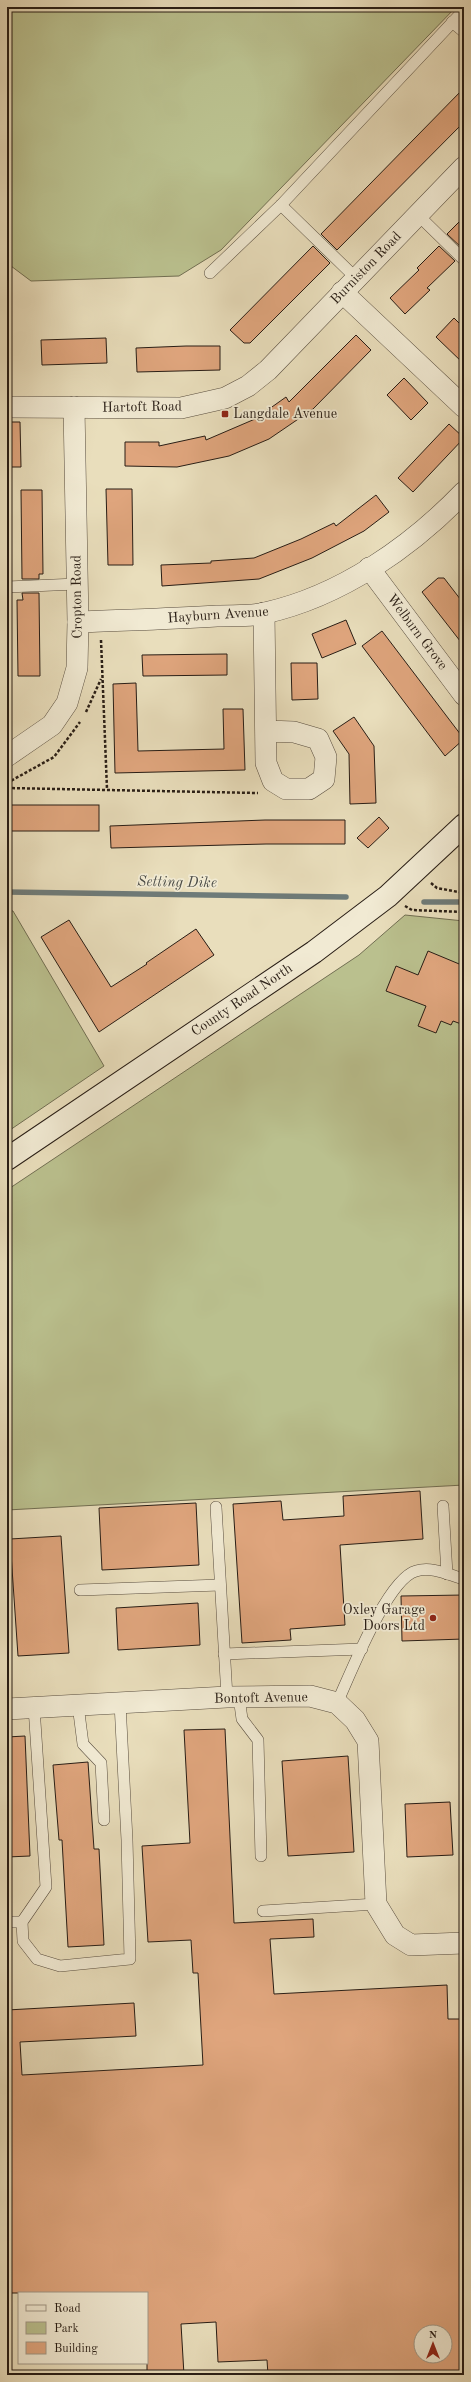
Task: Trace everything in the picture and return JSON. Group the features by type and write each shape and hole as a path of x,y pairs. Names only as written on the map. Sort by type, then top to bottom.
{"street":[{"name":"Burniston Road","path":"268,370 464,167"},
{"path":"349,285 464,407"},
{"name":"Hartoft Road","path":"7,408 180,408 225,398 248,386 268,370"},
{"name":"Cropton Road","path":"7,756 52,725 67,703 77,668 78,622 74,407"},
{"name":"Hayburn Avenue","path":"78,622 264,613 316,598 369,568 409,542 445,512 464,492"},
{"name":"Welburn Grove","path":"369,568 464,695"},
{"path":"264,613 266,763 273,781 286,789 309,789 324,779 326,757 318,739 294,732 266,731"},
{"name":"County Road North","path":"7,1159 314,952 388,896 464,825"},
{"name":"Bontoft Avenue","path":"7,1709 233,1697 310,1696 337,1703 355,1720 368,1741 376,1904 395,1935 411,1945 464,1943"}],"lane":[{"path":"210,273 281,205 464,10"},
{"path":"452,22 464,32"},
{"path":"281,205 349,285"},
{"path":"418,215 464,260"},
{"path":"7,587 77,584"},
{"path":"443,1506 447,1574"},
{"path":"216,1507 224,1654 233,1697 242,1719 258,1740 261,1856"},
{"path":"337,1703 378,1615 407,1576 416,1571 431,1569 464,1579"},
{"path":"80,1590 220,1585"},
{"path":"224,1654 362,1649"},
{"path":"34,1707 46,1887 22,1922 23,1941 37,1959 60,1966 130,1959 127,1840 120,1703"},
{"path":"78,1705 83,1744 101,1763 104,1820"},
{"path":"263,1911 376,1904"},
{"path":"7,1922 22,1922"}],"path":[{"path":"100,621 107,789"},
{"path":"7,788 255,793 286,789"},
{"path":"415,871 437,888 464,893"},
{"path":"388,896 412,910 464,912"}],"green space":[{"path":"7,7 456,7 221,250 179,276 31,281 7,263"},
{"path":"7,910 13,911 104,1066 7,1132"},
{"path":"405,915 464,921 464,1485 7,1510 7,1190 359,955"}],"building":[{"path":"464,88 464,122 337,250 321,234"},
{"path":"464,217 464,250 447,234"},
{"path":"313,246 330,263 250,343 244,343 230,330"},
{"path":"439,246 455,261 427,288 430,290 405,314 390,298 419,270 417,268"},
{"path":"454,318 464,328 464,364 436,337"},
{"path":"356,335 371,350 313,409 269,439 229,456 177,467 125,466 125,442 159,442 159,446 205,436 206,440 255,419 286,397 289,402"},
{"path":"106,338 107,363 42,365 41,340"},
{"path":"220,346 220,370 137,372 136,348"},
{"path":"404,378 428,403 411,420 387,395"},
{"path":"7,422 20,422 21,467 7,467"},
{"path":"449,424 464,438 413,492 398,478"},
{"path":"106,489 132,489 133,565 108,565"},
{"path":"21,490 42,490 43,574 39,574 39,579 22,579"},
{"path":"376,495 389,512 364,531 312,558 259,579 162,586 161,565 211,563 211,561 254,558 301,539 334,523 336,526"},
{"path":"438,578 444,578 464,604 464,646 422,592"},
{"path":"22,593 39,593 40,676 18,676 17,600 23,600"},
{"path":"346,620 356,644 322,658 312,634"},
{"path":"382,631 464,739 445,756 362,646"},
{"path":"227,654 227,675 143,676 142,655"},
{"path":"291,663 317,663 318,699 292,700"},
{"path":"136,683 138,751 224,749 223,709 243,709 245,770 115,773 113,684"},
{"path":"354,717 374,746 376,803 350,804 349,754 333,731"},
{"path":"7,805 99,805 99,831 7,831"},
{"path":"379,817 389,828 368,848 357,838"},
{"path":"265,820 345,820 345,844 266,844 111,848 110,826"},
{"path":"69,920 111,987 147,964 146,963 196,929 214,955 99,1032 41,937"},
{"path":"428,951 464,966 464,1025 453,1021 451,1025 441,1021 436,1033 418,1026 426,1006 386,991 396,966 418,975"},
{"path":"420,1491 423,1539 340,1545 345,1625 290,1629 291,1640 242,1643 233,1504 281,1501 283,1520 344,1516 343,1496"},
{"path":"196,1503 199,1565 102,1570 99,1508"},
{"path":"61,1536 69,1653 18,1656 10,1539"},
{"name":"Oxley Garage Doors Ltd","path":"464,1595 464,1639 402,1641 401,1596"},
{"path":"198,1603 200,1645 118,1650 116,1608"},
{"path":"225,1729 234,1923 313,1919 314,1937 270,1939 274,1994 447,1985 448,2019 464,2019 464,2371 389,2375 268,2375 267,2360 218,2362 216,2322 181,2324 184,2375 147,2375 148,2292 7,2293 7,2010 134,2003 136,2036 20,2042 22,2075 203,2065 198,1973 193,1973 191,1940 148,1942 142,1846 190,1843 184,1730"},
{"path":"25,1736 30,1856 7,1857 7,1737"},
{"path":"348,1756 354,1852 288,1856 282,1761"},
{"path":"88,1762 94,1849 99,1849 104,1945 68,1947 62,1840 59,1840 53,1765"},
{"path":"450,1802 453,1855 407,1857 405,1804"}],"waterway":[{"name":"Setting Dike","path":"7,892 346,897"},
{"name":"Setting Dike","path":"424,902 464,902"}],"place":[{"name":"Langdale Avenue","path":"225,414"},
{"name":"Oxley Garage Doors Ltd","path":"433,1618"}]}
